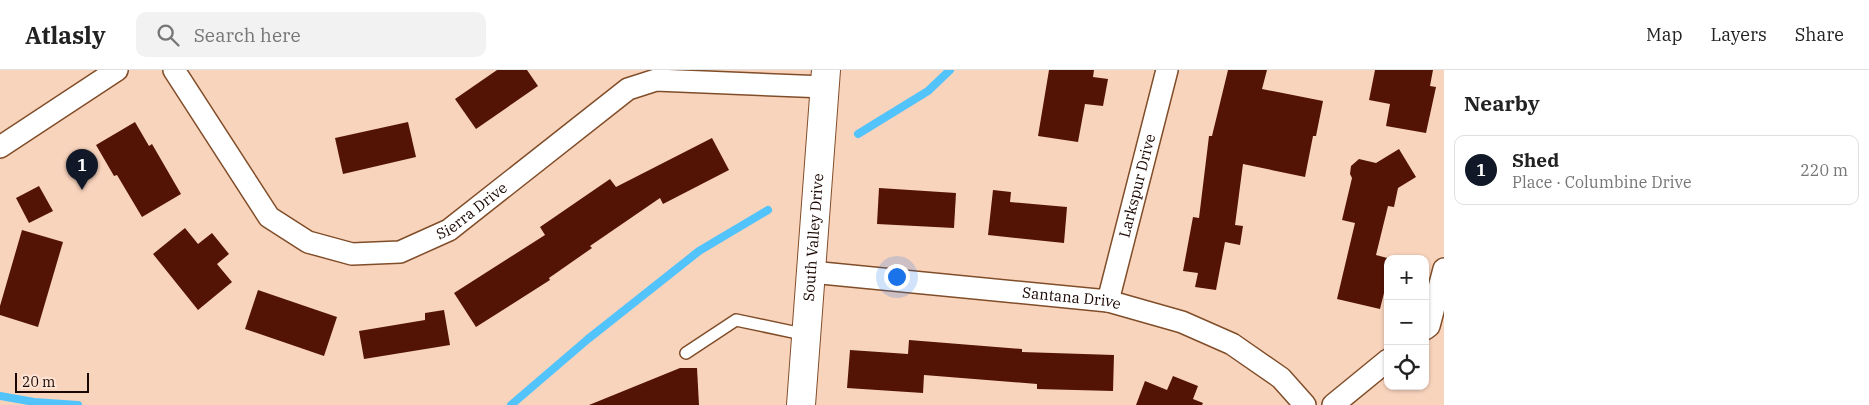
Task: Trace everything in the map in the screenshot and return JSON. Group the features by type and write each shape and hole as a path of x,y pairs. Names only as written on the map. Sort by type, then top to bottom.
{"street":[{"path":"0,147 117,70"},
{"name":"Sierra Drive","path":"174,70 269,217 308,242 352,254 400,252 449,230 628,89 656,80 825,79"},
{"name":"Larkspur Drive","path":"1108,301 1167,70"},
{"name":"South Valley Drive","path":"802,405 825,79"},
{"path":"1429,326 1444,269"},
{"name":"Santana Drive","path":"812,272 1108,301 1182,322 1232,344 1281,378 1305,405"},
{"path":"1333,405 1384,363"}],"lane":[{"path":"686,353 736,320 807,335"}],"building":[{"path":"497,70 527,70 538,86 476,129 455,99"},
{"path":"1049,70 1094,70 1093,77 1108,79 1103,106 1085,104 1078,142 1038,136"},
{"path":"1228,70 1267,70 1262,89 1323,101 1316,136 1313,136 1305,177 1243,164 1235,225 1243,226 1240,245 1225,242 1216,290 1195,287 1198,273 1183,271 1193,217 1199,218 1209,136 1212,136"},
{"path":"1375,70 1433,70 1430,86 1436,87 1426,133 1386,126 1390,104 1369,100"},
{"path":"135,122 149,146 152,144 181,194 142,217 117,175 114,176 96,145"},
{"path":"408,122 416,157 343,174 335,138"},
{"path":"712,138 729,170 663,204 660,198 590,246 592,248 549,278 550,280 476,327 454,293 545,235 540,227 610,179 616,187"},
{"path":"1399,149 1416,177 1398,188 1394,207 1388,206 1376,255 1384,257 1384,293 1380,309 1337,299 1355,223 1342,220 1352,178 1350,174 1351,166 1359,159 1376,163"},
{"path":"39,186 53,211 29,223 16,198"},
{"path":"879,188 956,193 954,228 877,224"},
{"path":"993,190 1011,192 1010,202 1067,207 1064,243 988,235"},
{"path":"185,228 198,244 212,233 229,254 217,264 232,282 198,310 153,254"},
{"path":"22,230 63,242 38,327 0,315 0,306"},
{"path":"258,290 337,317 324,356 245,329"},
{"path":"444,310 450,345 364,359 359,331 425,320 425,313"},
{"path":"909,340 1022,349 1022,352 1114,355 1113,391 1037,389 1037,384 924,375 923,393 847,388 850,350 908,354"},
{"path":"680,368 697,368 699,405 589,405"},
{"path":"1173,376 1198,386 1193,399 1203,403 1202,405 1136,405 1145,381 1167,390"}],"waterway":[{"path":"858,134 928,91 950,70"},
{"path":"511,405 588,339 699,251 768,210"},
{"path":"0,396 34,402 78,405"}],"place":[{"name":"Shed","path":"82,190"}]}
